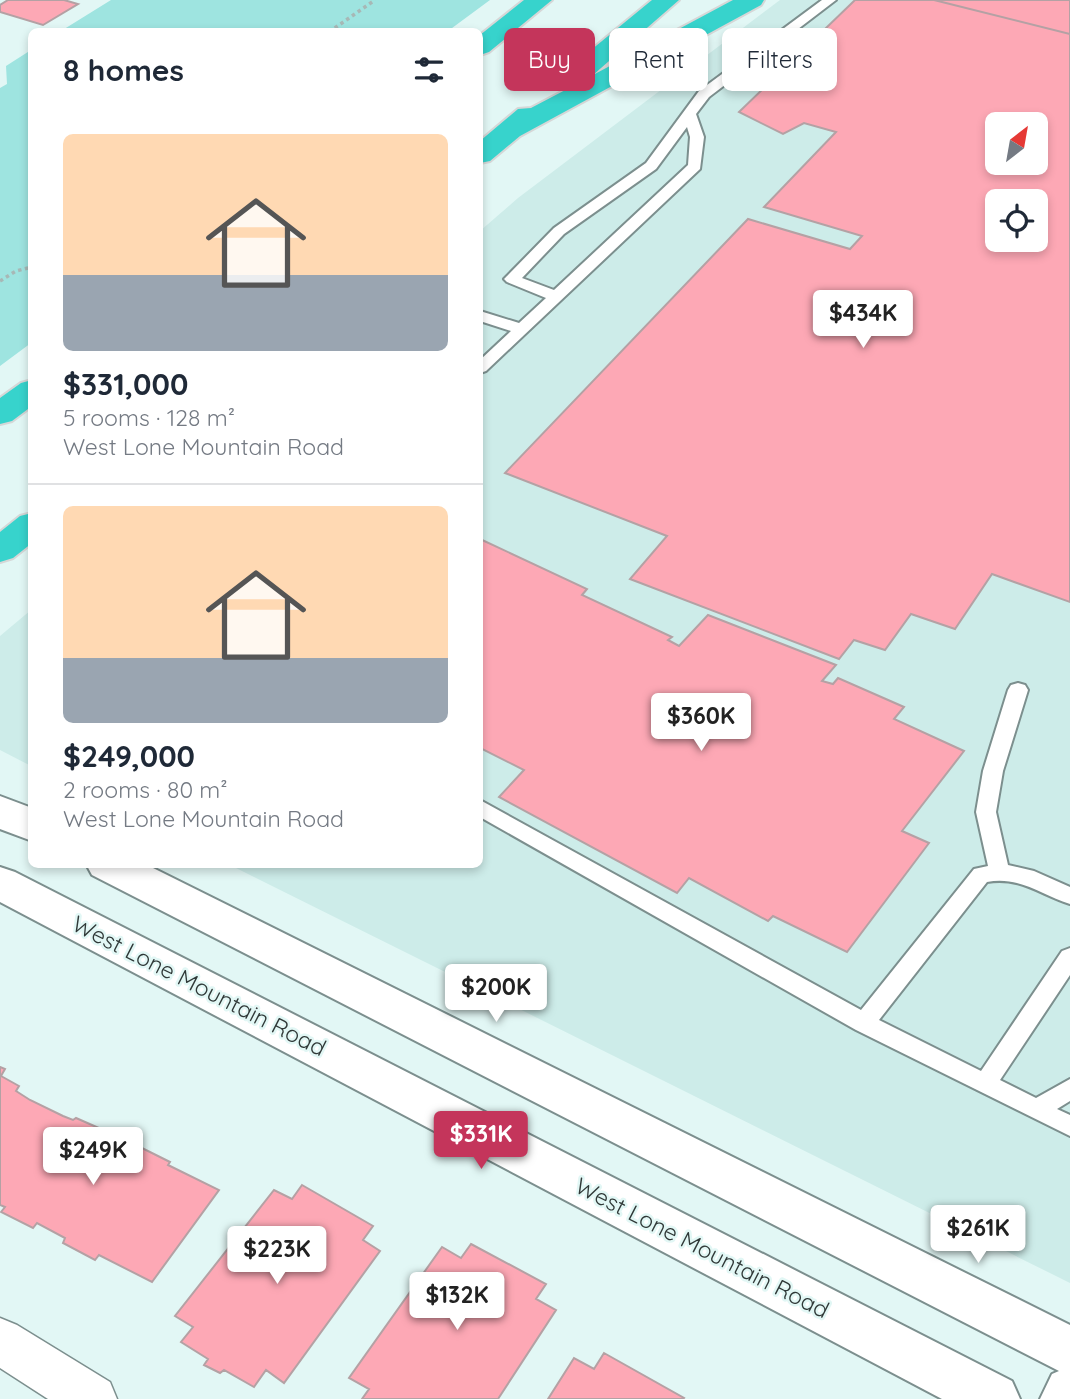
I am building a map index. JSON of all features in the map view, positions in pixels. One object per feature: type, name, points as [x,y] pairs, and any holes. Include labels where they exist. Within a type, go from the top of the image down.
[{"type":"highway","points":[[483,45],[540,0]]},
{"type":"highway","points":[[483,152],[667,0]]},
{"type":"highway","points":[[510,130],[752,0]]},
{"type":"highway","points":[[0,414],[28,393]]},
{"type":"highway","points":[[0,550],[28,527]]},
{"type":"main road","points":[[0,811],[28,824]]},
{"type":"main road","points":[[115,868],[1070,1351]]},
{"type":"main road","name":"West Lone Mountain Road","points":[[0,883],[994,1399]]},
{"type":"main road","points":[[1066,1399],[1070,1391]]},
{"type":"street","points":[[0,1341],[92,1399]]},
{"type":"lane","points":[[556,296],[512,279],[559,231],[651,166],[704,94],[830,0]]},
{"type":"lane","points":[[483,365],[695,166],[697,137],[689,113]]},
{"type":"lane","points":[[483,317],[521,329]]},
{"type":"lane","points":[[999,870],[986,812],[993,771],[1018,690]]},
{"type":"lane","points":[[483,810],[864,1023],[1070,1126]]},
{"type":"lane","points":[[864,1023],[981,875],[999,870],[1021,873],[1070,896]]},
{"type":"lane","points":[[985,1083],[1070,957]]},
{"type":"lane","points":[[1037,1110],[1070,1089]]},
{"type":"path","points":[[335,28],[375,0]]},
{"type":"path","points":[[0,281],[28,269]]},
{"type":"shaded area","points":[[111,0],[490,0],[452,28],[66,28]]},
{"type":"shaded area","points":[[780,0],[1070,0],[1070,1283],[236,868],[483,868],[483,228],[518,198],[660,91],[708,91],[708,54],[722,44],[722,91],[837,91],[837,28],[743,28]]},
{"type":"shaded area","points":[[28,52],[28,345],[0,366],[0,88],[7,84],[6,66]]},
{"type":"shaded area","points":[[28,613],[28,764],[0,750],[0,636]]},
{"type":"building","points":[[8,0],[64,0],[78,4],[43,25],[0,12],[0,5]]},
{"type":"building","points":[[855,0],[934,0],[1070,34],[1070,602],[992,574],[955,629],[911,614],[885,650],[854,640],[839,659],[630,579],[667,536],[505,473],[748,219],[850,249],[862,236],[764,207],[836,132],[804,123],[783,134],[739,112],[761,91],[837,91],[837,28],[826,28]]},
{"type":"building","points":[[934,0],[1070,0],[1070,34]]},
{"type":"building","points":[[483,540],[587,589],[582,595],[672,637],[668,640],[679,646],[708,615],[836,665],[822,681],[833,684],[838,678],[904,707],[894,719],[964,751],[902,831],[929,843],[847,952],[773,916],[768,921],[689,878],[677,893],[499,797],[524,770],[483,750]]},
{"type":"building","points":[[0,1067],[5,1069],[1,1076],[19,1086],[16,1091],[30,1100],[63,1116],[73,1120],[76,1118],[108,1132],[106,1136],[134,1150],[138,1146],[170,1162],[168,1165],[219,1190],[152,1282],[99,1255],[95,1260],[63,1243],[65,1238],[37,1223],[33,1228],[1,1212],[5,1207],[0,1205]]},
{"type":"building","points":[[302,1185],[373,1226],[363,1240],[380,1251],[284,1383],[266,1370],[254,1387],[224,1370],[220,1373],[204,1365],[208,1359],[181,1342],[193,1327],[175,1316],[274,1190],[292,1199]]},
{"type":"building","points":[[471,1244],[546,1284],[536,1299],[556,1310],[498,1399],[362,1399],[369,1389],[349,1378],[442,1247],[461,1258]]},
{"type":"building","points":[[604,1353],[684,1398],[548,1399],[574,1358],[594,1369]]}]
